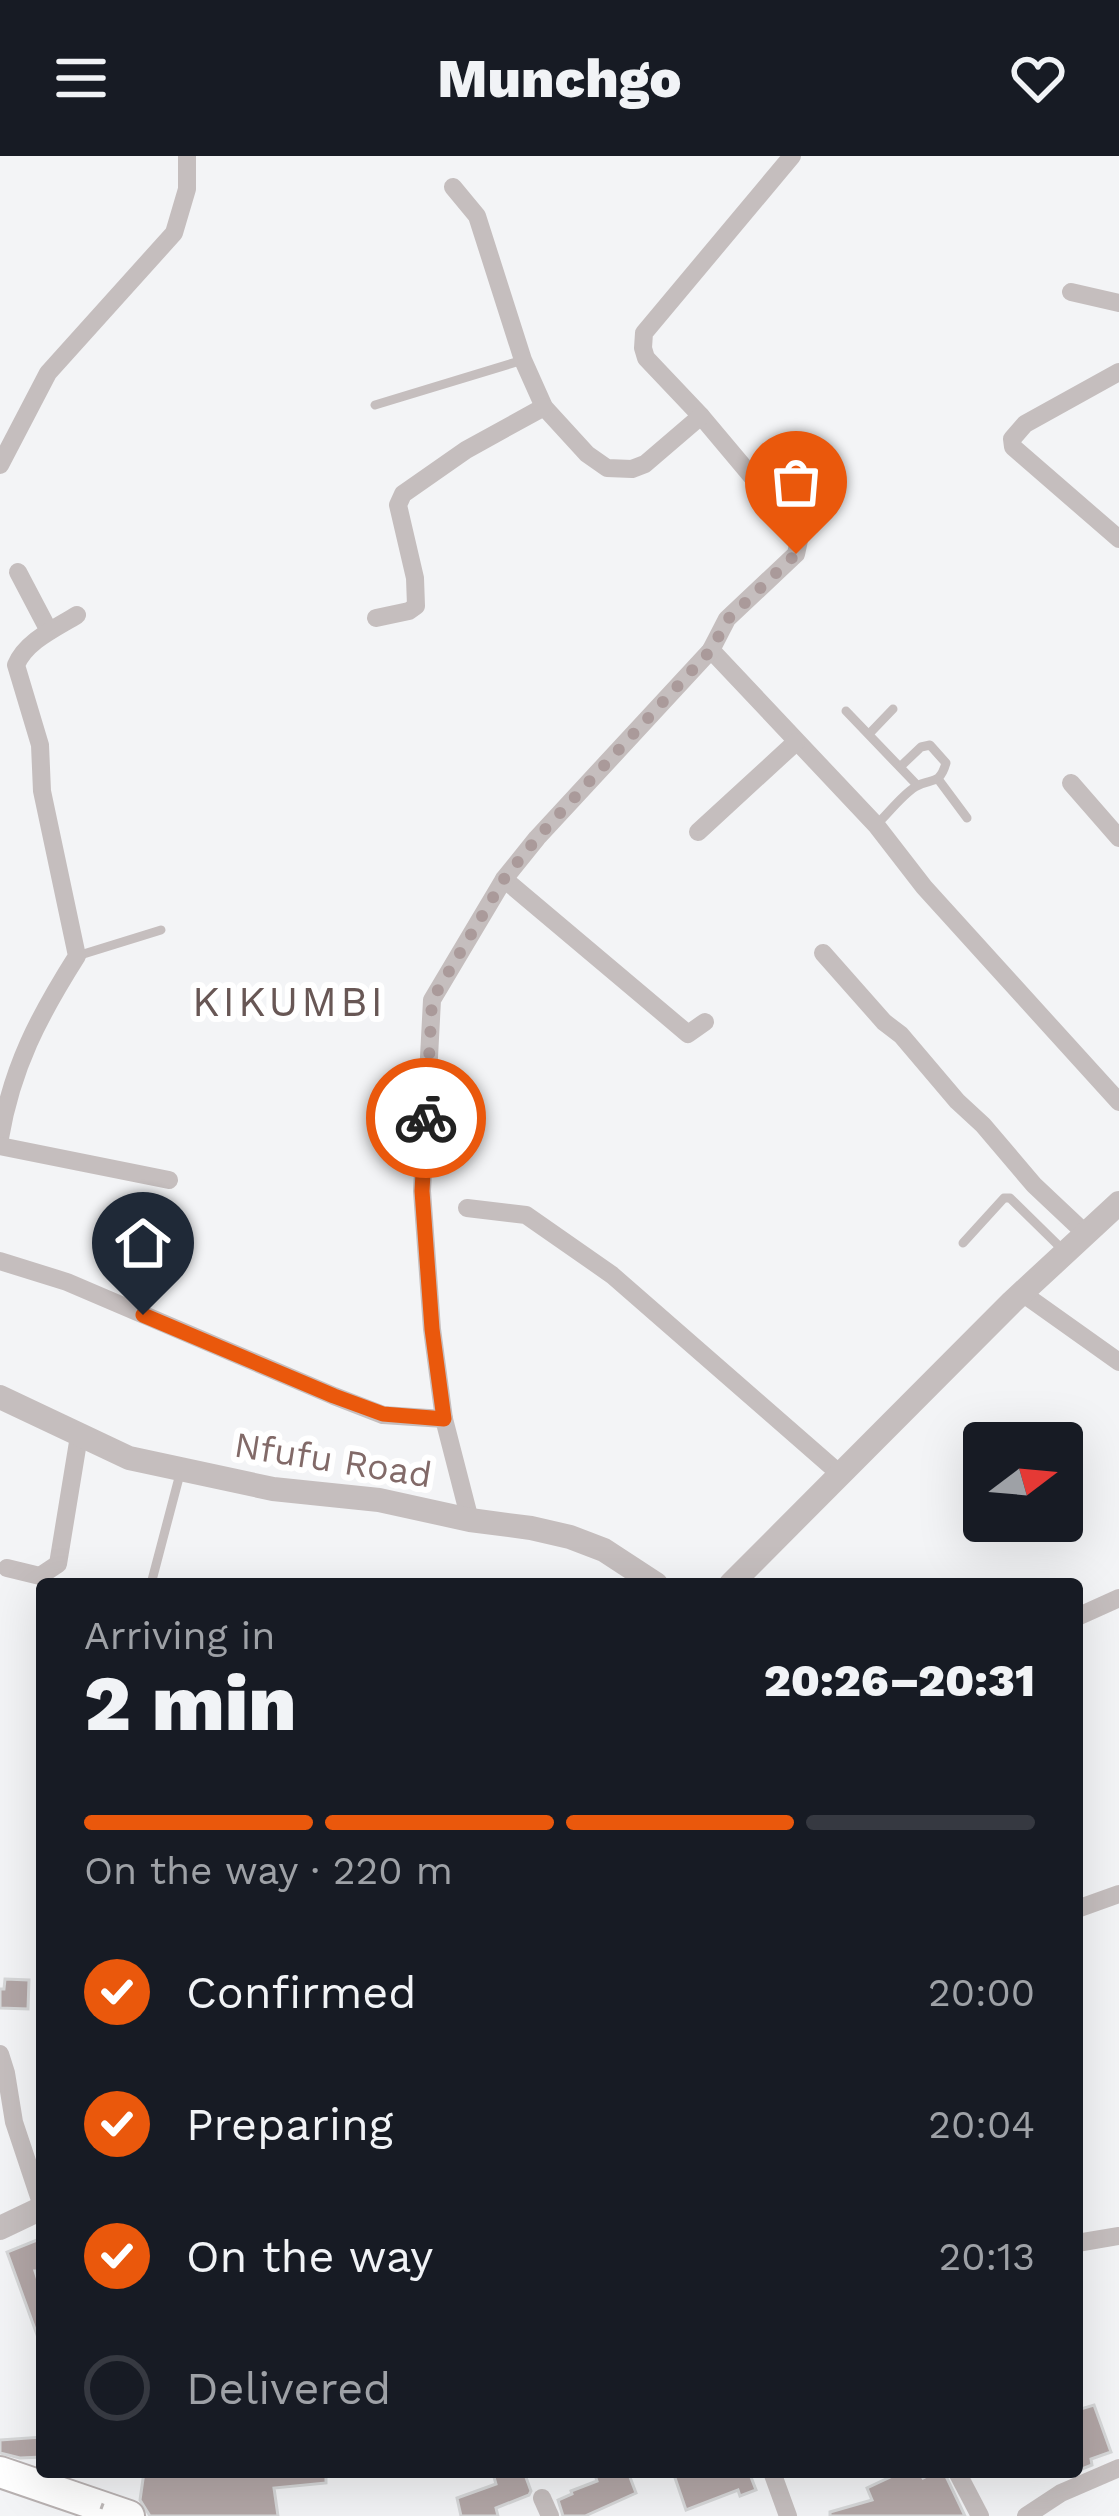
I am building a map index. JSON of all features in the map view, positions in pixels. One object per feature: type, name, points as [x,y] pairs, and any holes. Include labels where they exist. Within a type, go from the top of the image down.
[{"type":"main road","points":[[0,2471],[36,2478]]},
{"type":"main road","points":[[49,2480],[112,2509]]},
{"type":"street","points":[[0,465],[48,373],[173,233],[187,189],[187,156]]},
{"type":"street","points":[[470,1520],[444,1419],[432,1329],[422,1191],[432,1000],[504,879],[537,838],[711,650],[728,619],[796,554],[795,528],[646,358],[643,348],[644,333],[791,156]]},
{"type":"street","points":[[453,187],[477,216],[523,360],[544,407],[587,454],[607,468],[632,469],[645,464],[701,416]]},
{"type":"street","points":[[1071,292],[1119,302]]},
{"type":"street","points":[[1119,371],[1025,424],[1012,439],[1013,448],[1119,539]]},
{"type":"street","points":[[376,618],[416,606],[416,578],[398,505],[404,494],[466,451],[544,407]]},
{"type":"street","points":[[19,572],[49,632]]},
{"type":"street","points":[[77,615],[20,654],[16,665],[40,745],[41,790],[77,956],[37,1022],[7,1099],[0,1142],[169,1180]]},
{"type":"street","points":[[711,650],[877,825],[924,887],[1119,1102]]},
{"type":"street","points":[[698,832],[796,742]]},
{"type":"street","points":[[1071,783],[1119,838]]},
{"type":"street","points":[[504,879],[630,978],[688,1034],[705,1022]]},
{"type":"street","points":[[824,953],[1047,1198],[1086,1234]]},
{"type":"street","points":[[740,1578],[1022,1293],[1119,1203]]},
{"type":"street","points":[[467,1208],[526,1215],[612,1275],[840,1474]]},
{"type":"street","points":[[0,1261],[67,1282],[383,1414],[444,1419]]},
{"type":"street","points":[[1022,1293],[1119,1362]]},
{"type":"street","name":"Nfufu Road","points":[[0,1397],[129,1458],[273,1489],[379,1500],[570,1537],[604,1550],[647,1578]]},
{"type":"street","points":[[7,1568],[40,1576],[58,1564],[79,1436]]},
{"type":"street","points":[[1083,1614],[1119,1598]]},
{"type":"street","points":[[1083,1907],[1119,1894]]},
{"type":"street","points":[[0,2054],[14,2122],[36,2189]]},
{"type":"street","points":[[0,2228],[36,2210]]},
{"type":"street","points":[[1083,2242],[1119,2236]]},
{"type":"street","points":[[1026,2516],[1061,2493],[1119,2468]]},
{"type":"street","points":[[774,2478],[788,2516]]},
{"type":"street","points":[[960,2478],[980,2516]]},
{"type":"street","points":[[1056,2478],[1061,2493]]},
{"type":"lane","points":[[375,405],[523,360]]},
{"type":"lane","points":[[869,734],[893,710]]},
{"type":"lane","points":[[846,711],[917,785]]},
{"type":"lane","points":[[877,825],[917,785],[938,779],[946,763],[930,745],[921,747],[902,766]]},
{"type":"lane","points":[[938,779],[967,818]]},
{"type":"lane","points":[[77,956],[161,930]]},
{"type":"lane","points":[[963,1244],[1004,1198],[1010,1198],[1066,1252]]},
{"type":"lane","points":[[154,1578],[182,1470]]},
{"type":"building","points":[[5,1979],[29,1980],[28,2009],[0,2008]]},
{"type":"building","points":[[36,2240],[36,2332],[7,2252]]},
{"type":"building","points":[[1094,2405],[1111,2452],[1091,2459],[1092,2465],[1083,2469],[1083,2408]]},
{"type":"building","points":[[36,2437],[36,2457],[0,2453],[0,2440]]},
{"type":"building","points":[[143,2478],[326,2478],[326,2483],[274,2488],[278,2516],[150,2516],[140,2500]]},
{"type":"building","points":[[494,2478],[526,2478],[531,2491],[496,2508],[498,2516],[461,2516],[457,2498],[496,2484]]},
{"type":"building","points":[[630,2478],[636,2493],[585,2516],[563,2516],[558,2500],[597,2481]]},
{"type":"building","points":[[675,2478],[751,2478],[756,2490],[740,2496],[738,2490],[686,2510]]},
{"type":"building","points":[[888,2478],[947,2478],[965,2516],[830,2516],[830,2512],[872,2500],[867,2488]]},
{"type":"way so far","points":[[426,1118],[432,1000],[504,879],[711,650],[728,619],[796,554]]},
{"type":"district","name":"KIKUMBI","points":[[289,1001]]},
{"type":"route","points":[[143,1315],[383,1414],[444,1419],[422,1191],[426,1118]]}]
